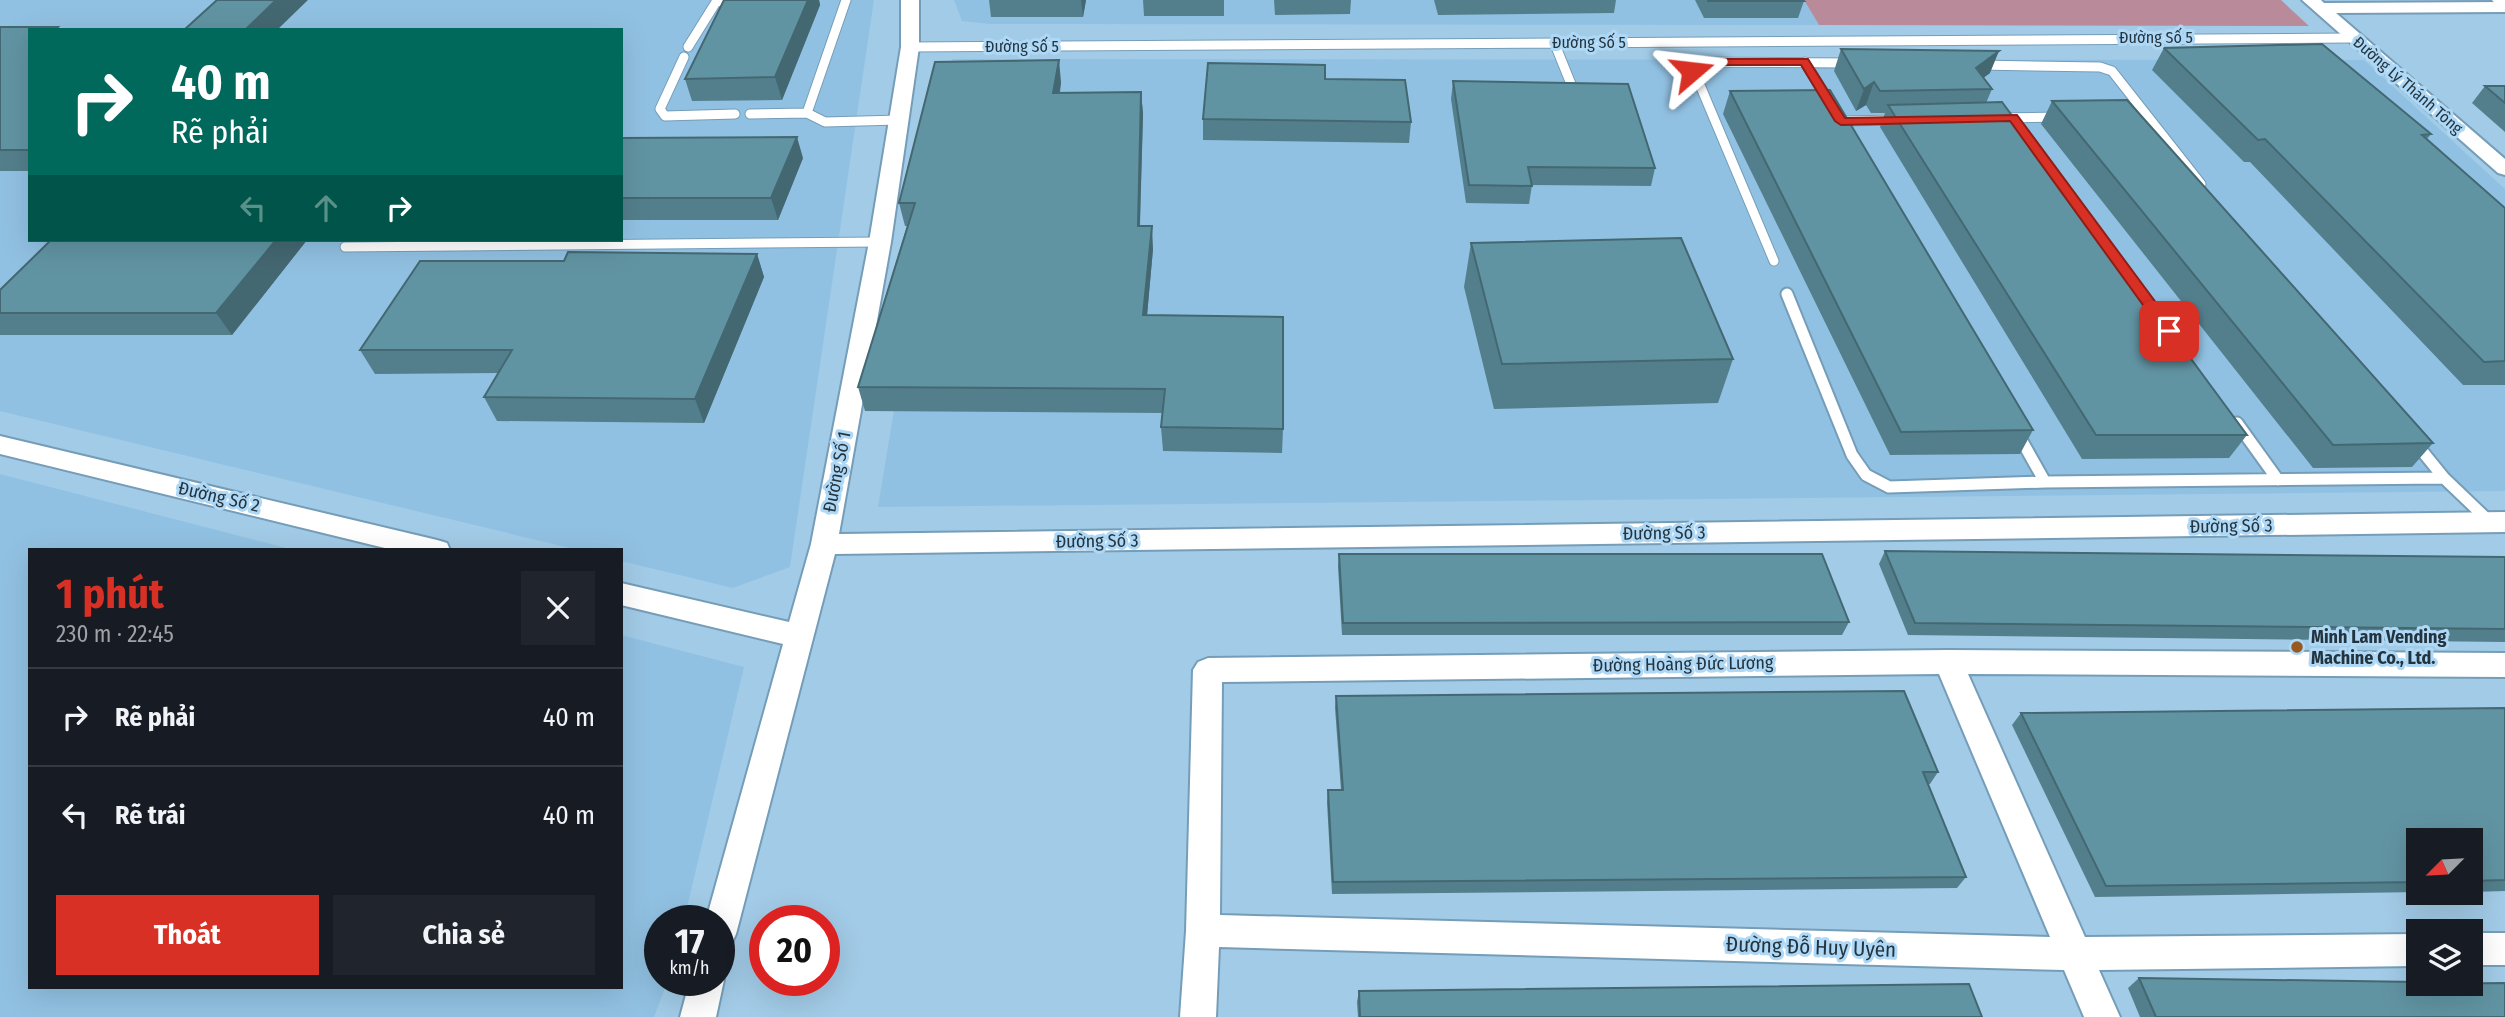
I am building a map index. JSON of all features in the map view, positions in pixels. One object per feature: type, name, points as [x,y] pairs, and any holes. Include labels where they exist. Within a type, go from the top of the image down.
[{"type":"street","name":"Đường Số 1","points":[[727,905],[824,544],[880,242],[910,47],[910,0]]},
{"type":"street","points":[[2315,4],[2505,7]]},
{"type":"street","name":"Đường Lý Thánh Tông","points":[[2315,4],[2505,169]]},
{"type":"street","name":"Đường Số 2","points":[[0,445],[429,548]]},
{"type":"street","name":"Đường Số 3","points":[[824,544],[2498,522]]},
{"type":"street","points":[[623,594],[798,636]]},
{"type":"street","points":[[1948,662],[2102,1017]]},
{"type":"street","name":"Đường Hoàng Đức Lương","points":[[1198,1017],[1203,931],[1208,670],[1948,662],[2505,665]]},
{"type":"street","name":"Đường Đỗ Huy Uyên","points":[[1203,931],[2074,954],[2406,950]]},
{"type":"street","points":[[2483,949],[2505,949]]},
{"type":"street","points":[[698,1017],[703,996]]},
{"type":"lane","points":[[688,47],[716,2],[730,0]]},
{"type":"lane","points":[[807,113],[846,0]]},
{"type":"lane","name":"Đường Số 5","points":[[910,47],[2353,38]]},
{"type":"lane","points":[[1555,42],[1571,84]]},
{"type":"lane","points":[[684,57],[660,109],[661,113],[665,117],[735,114]]},
{"type":"lane","points":[[1774,262],[1692,66],[1696,62],[1858,63]]},
{"type":"lane","points":[[1805,62],[1848,133]]},
{"type":"lane","points":[[1965,64],[2100,67],[2112,71],[2144,115],[2206,189]]},
{"type":"lane","points":[[750,114],[807,113],[825,122],[899,120]]},
{"type":"lane","points":[[2131,115],[2144,115]]},
{"type":"lane","points":[[1987,118],[2065,117]]},
{"type":"lane","points":[[2013,118],[2021,129]]},
{"type":"lane","points":[[1841,121],[1907,120]]},
{"type":"lane","points":[[345,247],[880,242]]},
{"type":"lane","points":[[1787,294],[1852,455],[1866,475],[1889,487],[2045,482],[2444,478]]},
{"type":"lane","points":[[2230,414],[2278,480]]},
{"type":"lane","points":[[2011,422],[2045,482]]},
{"type":"lane","points":[[2408,435],[2444,478],[2498,522]]},
{"type":"shaded area","points":[[0,0],[874,0],[790,567],[733,588],[623,561],[623,548],[570,548],[0,411]]},
{"type":"shaded area","points":[[954,0],[1804,0],[1819,25],[990,24],[962,21]]},
{"type":"shaded area","points":[[1804,0],[2281,0],[2309,26],[1819,25]]},
{"type":"shaded area","points":[[952,59],[2364,60],[2505,189],[2505,491],[878,507]]},
{"type":"shaded area","points":[[0,474],[286,548],[28,548],[28,989],[623,989],[623,636],[744,667],[688,905],[644,905],[644,996],[662,996],[654,1017],[0,1017]]},
{"type":"building","points":[[217,0],[276,0],[247,28],[186,28]]},
{"type":"building","points":[[724,0],[808,0],[775,77],[685,79]]},
{"type":"building","points":[[1803,0],[1804,1],[1708,1]]},
{"type":"building","points":[[0,27],[58,27],[28,28],[28,150],[0,150]]},
{"type":"building","points":[[2322,44],[2431,134],[2422,135],[2505,208],[2505,361],[2484,362],[2265,139],[2258,140],[2164,48]]},
{"type":"building","points":[[1841,49],[1999,51],[1976,68],[1992,89],[1880,91],[1874,82],[1864,89]]},
{"type":"building","points":[[1059,60],[1053,93],[1141,92],[1138,226],[1152,226],[1143,315],[1283,317],[1283,429],[1161,427],[1165,389],[858,387],[915,203],[899,203],[935,62]]},
{"type":"building","points":[[1208,63],[1325,65],[1325,79],[1405,80],[1411,122],[1203,119]]},
{"type":"building","points":[[1453,81],[1628,84],[1655,168],[1528,167],[1532,186],[1469,185]]},
{"type":"building","points":[[2485,86],[2505,86],[2505,103]]},
{"type":"building","points":[[1830,90],[2033,430],[1901,432],[1730,91]]},
{"type":"building","points":[[2127,100],[2433,443],[2333,445],[2052,101]]},
{"type":"building","points":[[2002,102],[2247,435],[2096,435],[1888,105]]},
{"type":"building","points":[[797,137],[771,198],[623,198],[623,138]]},
{"type":"building","points":[[1681,238],[1733,359],[1502,364],[1471,243]]},
{"type":"building","points":[[49,242],[274,242],[216,313],[0,313],[0,290]]},
{"type":"building","points":[[568,252],[757,254],[695,399],[484,397],[512,350],[360,350],[420,261],[564,261]]},
{"type":"building","points":[[1885,551],[2505,557],[2505,629],[1915,623]]},
{"type":"building","points":[[1339,554],[1822,554],[1849,622],[1343,623]]},
{"type":"building","points":[[1904,691],[1938,772],[1923,772],[1966,877],[1333,882],[1328,790],[1343,790],[1336,696]]},
{"type":"building","points":[[2505,708],[2505,880],[2483,881],[2483,828],[2406,828],[2406,882],[2106,886],[2021,713]]},
{"type":"building","points":[[2139,978],[2406,982],[2406,996],[2483,996],[2483,983],[2505,983],[2505,1017],[2156,1017]]},
{"type":"building","points":[[1969,984],[1982,1017],[1360,1017],[1359,991]]},
{"type":"place","name":"Minh Lam Vending Machine Co., Ltd.","points":[[2297,647]]},
{"type":"route","points":[[1692,71],[1696,62],[1805,62],[1841,121],[2013,118],[2169,331]]}]
